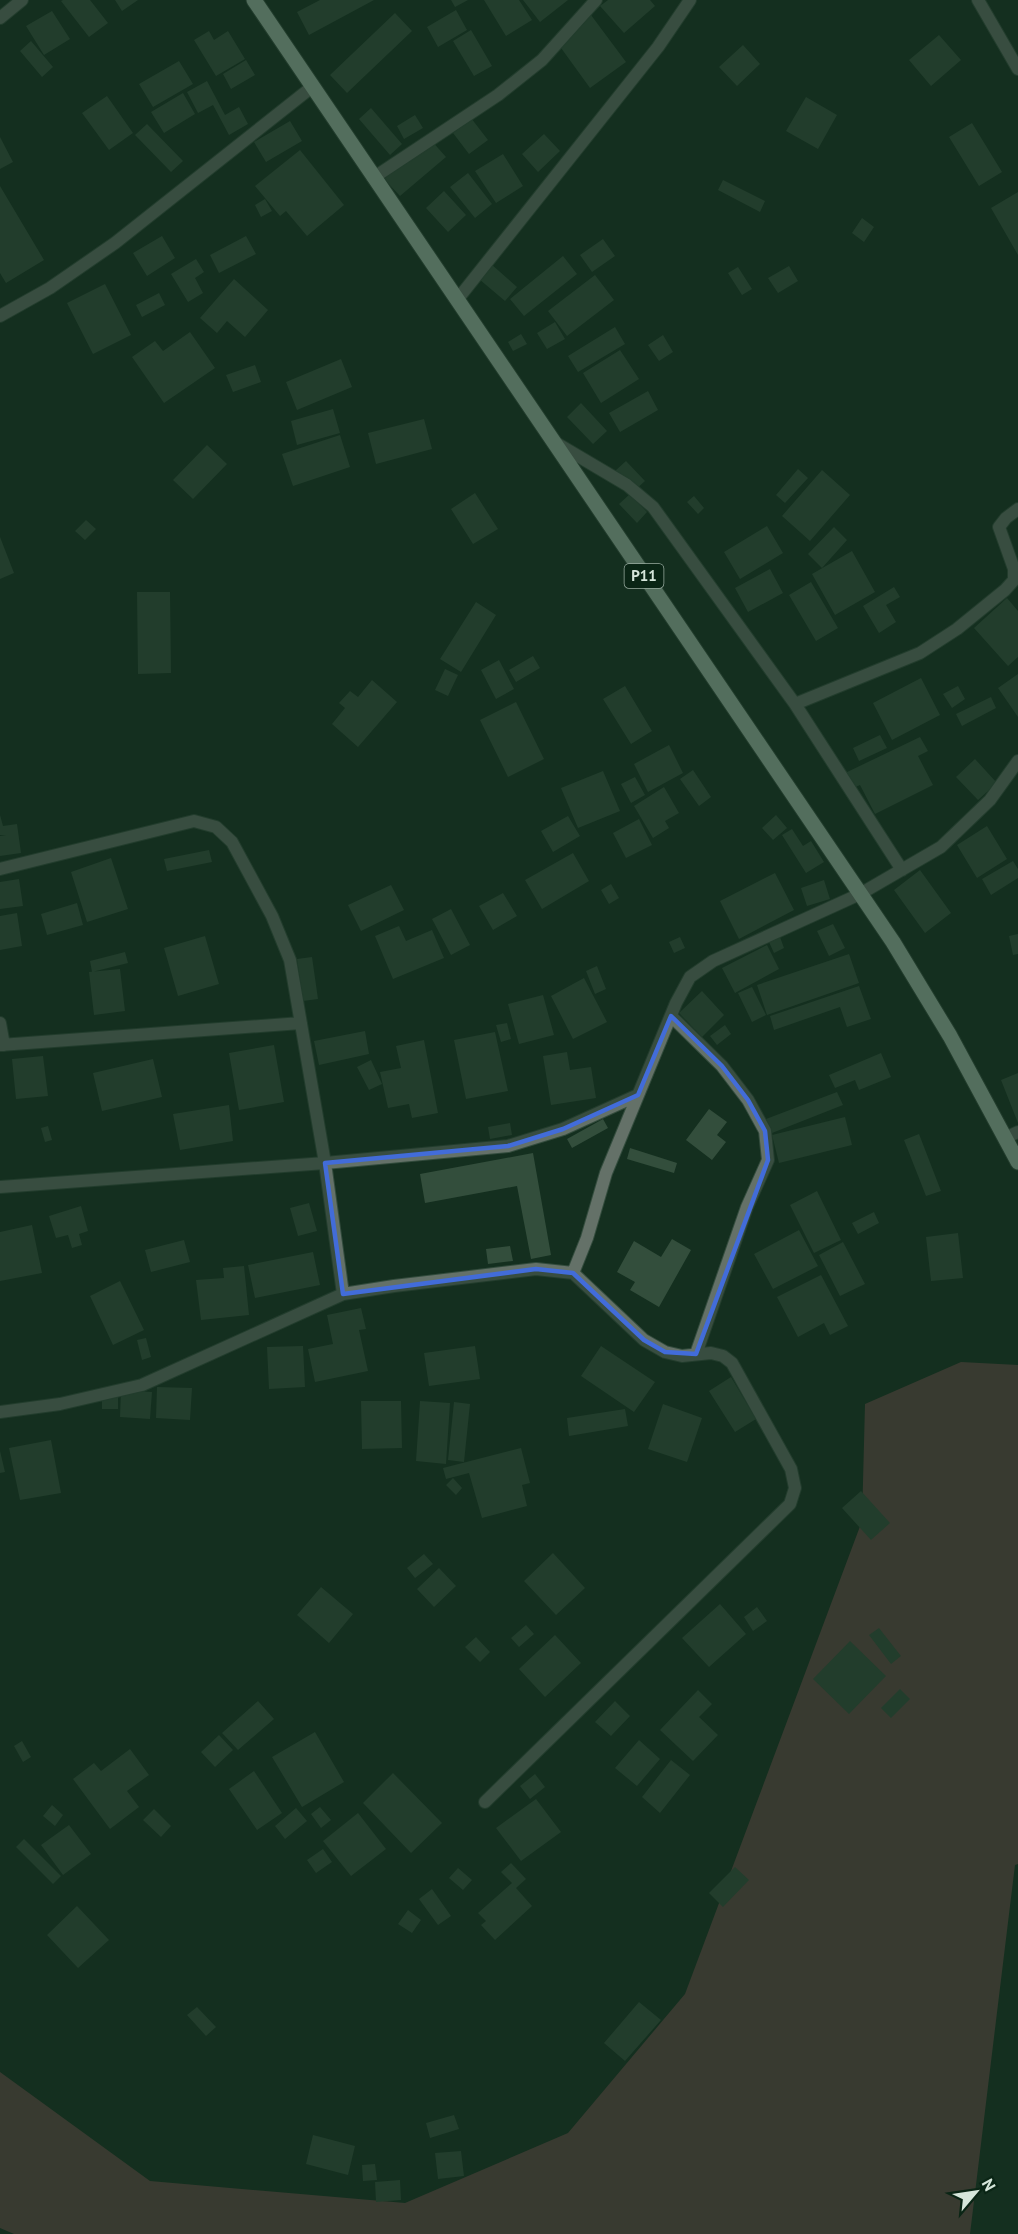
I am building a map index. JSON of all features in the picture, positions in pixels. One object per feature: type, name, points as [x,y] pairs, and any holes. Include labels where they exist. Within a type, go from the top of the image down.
[{"type":"main road","name":"P11","points":[[254,0],[893,942],[1012,1135],[1018,1162]]},
{"type":"street","points":[[0,18],[22,0]]},
{"type":"street","points":[[373,178],[507,88],[542,60],[596,0]]},
{"type":"street","points":[[457,300],[650,56],[690,0]]},
{"type":"street","points":[[978,0],[1018,69]]},
{"type":"street","points":[[0,316],[50,288],[115,243],[312,87]]},
{"type":"street","points":[[552,441],[627,485],[653,507],[795,704],[902,870]]},
{"type":"street","points":[[795,704],[920,653],[957,629],[1005,590],[1014,580],[1014,569],[999,527],[1018,509]]},
{"type":"street","points":[[573,1273],[587,1238],[606,1173],[671,1016],[690,977],[712,962],[860,894],[941,847],[990,800],[1018,761]]},
{"type":"street","points":[[0,869],[194,821],[216,827],[232,842],[272,916],[290,960],[326,1163],[343,1294]]},
{"type":"street","points":[[671,1016],[722,1066],[748,1100],[765,1131],[768,1160],[747,1207],[696,1354]]},
{"type":"street","points":[[0,1023],[2,1045],[301,1023]]},
{"type":"street","points":[[0,1187],[326,1163],[508,1146],[563,1128],[638,1095]]},
{"type":"street","points":[[0,1412],[60,1404],[142,1385],[343,1294],[536,1269],[573,1273],[644,1340],[665,1352],[682,1356],[711,1353],[723,1356],[732,1364],[791,1469],[795,1488],[790,1504],[485,1802]]},
{"type":"highlighted area","points":[[671,1016],[722,1066],[748,1100],[765,1131],[768,1160],[696,1354],[665,1352],[644,1340],[573,1273],[536,1269],[343,1294],[325,1163],[508,1146],[563,1129],[638,1095]]},
{"type":"shaded area","points":[[961,1362],[1018,1365],[1018,1864],[1015,1865],[970,2234],[14,2234],[0,2228],[0,2072],[150,2181],[405,2203],[568,2133],[685,1994],[862,1521],[865,1404]]},
{"type":"building","points":[[90,0],[108,23],[89,37],[61,1]]},
{"type":"building","points":[[115,0],[138,0],[122,11]]},
{"type":"building","points":[[320,0],[374,0],[309,35],[297,12]]},
{"type":"building","points":[[451,0],[468,0],[455,7]]},
{"type":"building","points":[[484,0],[519,0],[532,20],[506,36]]},
{"type":"building","points":[[523,0],[568,0],[540,22]]},
{"type":"building","points":[[608,0],[650,0],[655,6],[624,33],[600,6]]},
{"type":"building","points":[[456,10],[467,30],[438,47],[427,27]]},
{"type":"building","points":[[52,11],[70,39],[44,55],[26,26]]},
{"type":"building","points":[[395,13],[412,31],[347,93],[330,75]]},
{"type":"building","points":[[591,15],[626,62],[590,88],[556,41]]},
{"type":"building","points":[[471,30],[492,66],[474,76],[453,41]]},
{"type":"building","points":[[209,31],[214,40],[228,31],[245,59],[216,76],[194,40]]},
{"type":"building","points":[[939,35],[961,60],[931,86],[909,60]]},
{"type":"building","points":[[31,41],[53,67],[42,77],[20,51]]},
{"type":"building","points":[[743,45],[760,64],[737,86],[719,67]]},
{"type":"building","points":[[246,60],[255,75],[231,89],[223,74]]},
{"type":"building","points":[[179,61],[193,84],[153,107],[139,84]]},
{"type":"building","points":[[207,81],[225,115],[239,107],[248,124],[229,135],[213,105],[198,113],[187,92]]},
{"type":"building","points":[[183,93],[195,114],[164,133],[151,112]]},
{"type":"building","points":[[107,96],[133,133],[109,150],[82,113]]},
{"type":"building","points":[[806,97],[837,115],[818,149],[786,131]]},
{"type":"building","points":[[371,108],[402,144],[390,155],[359,119]]},
{"type":"building","points":[[415,115],[423,128],[404,139],[397,126]]},
{"type":"building","points":[[471,118],[488,140],[469,154],[453,133]]},
{"type":"building","points":[[290,121],[302,141],[266,162],[254,142]]},
{"type":"building","points":[[972,123],[1002,172],[979,186],[949,137]]},
{"type":"building","points":[[147,124],[183,161],[171,172],[135,135]]},
{"type":"building","points":[[544,134],[560,151],[538,172],[522,154]]},
{"type":"building","points":[[0,137],[13,162],[0,169]]},
{"type":"building","points":[[430,139],[446,157],[400,196],[384,179]]},
{"type":"building","points":[[300,150],[344,205],[307,236],[286,211],[280,216],[255,186]]},
{"type":"building","points":[[503,154],[523,186],[496,203],[475,171]]},
{"type":"building","points":[[468,173],[492,204],[475,218],[450,187]]},
{"type":"building","points":[[723,180],[765,201],[760,212],[718,190]]},
{"type":"building","points":[[0,186],[44,260],[6,283],[0,273]]},
{"type":"building","points":[[444,191],[466,215],[448,232],[426,208]]},
{"type":"building","points":[[1018,192],[1018,255],[991,208]]},
{"type":"building","points":[[265,199],[272,211],[261,217],[255,205]]},
{"type":"building","points":[[862,218],[874,227],[864,242],[852,233]]},
{"type":"building","points":[[162,236],[175,258],[147,276],[133,253]]},
{"type":"building","points":[[246,236],[256,254],[219,273],[210,255]]},
{"type":"building","points":[[603,239],[615,256],[592,272],[580,255]]},
{"type":"building","points":[[563,256],[577,274],[524,316],[510,299]]},
{"type":"building","points":[[196,259],[204,272],[195,278],[203,293],[188,302],[171,274]]},
{"type":"building","points":[[491,264],[517,287],[505,301],[479,279]]},
{"type":"building","points":[[789,266],[798,281],[778,293],[768,278]]},
{"type":"building","points":[[738,267],[752,289],[742,295],[728,273]]},
{"type":"building","points":[[595,275],[614,300],[567,336],[548,311]]},
{"type":"building","points":[[234,279],[268,310],[245,337],[227,321],[217,333],[200,318]]},
{"type":"building","points":[[105,284],[131,335],[93,354],[67,303]]},
{"type":"building","points":[[159,293],[165,305],[142,317],[136,305]]},
{"type":"building","points":[[555,322],[565,339],[547,349],[537,333]]},
{"type":"building","points":[[615,327],[625,344],[578,372],[568,356]]},
{"type":"building","points":[[190,332],[215,368],[164,403],[132,357],[155,341],[163,351]]},
{"type":"building","points":[[521,334],[527,344],[513,351],[508,342]]},
{"type":"building","points":[[663,335],[673,352],[659,361],[648,345]]},
{"type":"building","points":[[620,350],[639,379],[601,403],[583,373]]},
{"type":"building","points":[[341,359],[352,387],[297,410],[286,382]]},
{"type":"building","points":[[255,365],[261,382],[233,392],[226,375]]},
{"type":"building","points":[[648,391],[658,410],[620,432],[609,413]]},
{"type":"building","points":[[581,403],[607,431],[593,444],[567,417]]},
{"type":"building","points":[[333,409],[340,433],[297,445],[291,421]]},
{"type":"building","points":[[424,419],[432,449],[376,464],[368,433]]},
{"type":"building","points":[[340,435],[350,467],[293,486],[282,454]]},
{"type":"building","points":[[207,445],[227,464],[193,499],[173,480]]},
{"type":"building","points":[[626,461],[645,481],[634,491],[615,471]]},
{"type":"building","points":[[798,469],[808,478],[785,503],[776,495]]},
{"type":"building","points":[[822,470],[850,495],[810,541],[782,516]]},
{"type":"building","points":[[475,493],[498,529],[473,544],[451,509]]},
{"type":"building","points":[[630,494],[647,512],[637,523],[619,504]]},
{"type":"building","points":[[694,496],[704,508],[698,514],[687,502]]},
{"type":"building","points":[[86,520],[96,529],[85,540],[75,531]]},
{"type":"building","points":[[767,526],[783,553],[740,579],[724,552]]},
{"type":"building","points":[[834,527],[847,540],[822,568],[808,554]]},
{"type":"building","points":[[0,537],[14,573],[0,579]]},
{"type":"building","points":[[852,551],[875,592],[835,615],[812,574]]},
{"type":"building","points":[[770,569],[783,593],[748,612],[735,588]]},
{"type":"building","points":[[811,582],[838,628],[816,641],[789,595]]},
{"type":"building","points":[[894,587],[900,597],[886,605],[896,622],[879,633],[863,606]]},
{"type":"building","points":[[137,592],[170,592],[171,673],[138,674]]},
{"type":"building","points":[[1007,598],[1018,611],[1018,657],[1008,666],[974,628]]},
{"type":"building","points":[[476,602],[496,615],[461,672],[440,659]]},
{"type":"building","points":[[533,656],[540,668],[516,682],[509,670]]},
{"type":"building","points":[[499,660],[514,689],[496,699],[481,670]]},
{"type":"building","points":[[445,669],[458,675],[448,696],[435,690]]},
{"type":"building","points":[[1018,674],[1018,717],[998,688]]},
{"type":"building","points":[[921,678],[940,715],[892,740],[873,703]]},
{"type":"building","points":[[372,680],[397,702],[358,747],[332,724],[345,708],[339,703],[350,691],[358,697]]},
{"type":"building","points":[[625,686],[652,731],[631,744],[603,699]]},
{"type":"building","points":[[958,686],[965,699],[952,708],[943,694]]},
{"type":"building","points":[[991,697],[996,708],[962,726],[956,714]]},
{"type":"building","points":[[516,702],[544,759],[508,777],[480,720]]},
{"type":"building","points":[[880,735],[887,748],[859,761],[853,748]]},
{"type":"building","points":[[920,737],[928,751],[918,756],[933,785],[875,814],[860,785],[851,789],[843,774]]},
{"type":"building","points":[[669,745],[683,773],[648,792],[634,764]]},
{"type":"building","points":[[975,759],[997,783],[978,800],[956,777]]},
{"type":"building","points":[[693,770],[711,797],[699,806],[680,779]]},
{"type":"building","points":[[603,771],[620,811],[578,828],[561,788]]},
{"type":"building","points":[[635,777],[645,795],[631,803],[621,784]]},
{"type":"building","points":[[664,787],[679,813],[665,821],[669,828],[653,838],[634,806]]},
{"type":"building","points":[[0,815],[3,826],[17,824],[21,853],[0,856],[0,836],[6,835],[0,835]]},
{"type":"building","points":[[776,815],[787,828],[773,840],[762,828]]},
{"type":"building","points":[[568,816],[580,836],[553,852],[541,831]]},
{"type":"building","points":[[639,819],[652,845],[626,858],[613,833]]},
{"type":"building","points":[[987,826],[1007,859],[977,878],[957,845]]},
{"type":"building","points":[[792,829],[803,846],[811,841],[824,862],[806,873],[782,835]]},
{"type":"building","points":[[209,850],[212,862],[167,871],[164,859]]},
{"type":"building","points":[[573,853],[589,881],[542,909],[525,880]]},
{"type":"building","points":[[111,858],[128,909],[87,922],[71,872]]},
{"type":"building","points":[[1013,861],[1018,869],[1018,878],[991,895],[982,879]]},
{"type":"building","points":[[920,870],[951,913],[925,933],[894,890]]},
{"type":"building","points":[[775,873],[794,910],[739,939],[720,901]]},
{"type":"building","points":[[19,879],[23,906],[0,909],[0,882]]},
{"type":"building","points":[[824,880],[830,899],[807,906],[801,888]]},
{"type":"building","points":[[611,884],[619,898],[609,904],[601,890]]},
{"type":"building","points":[[391,885],[404,910],[361,931],[348,905]]},
{"type":"building","points":[[503,893],[517,916],[493,930],[479,906]]},
{"type":"building","points":[[77,903],[83,925],[47,935],[41,914]]},
{"type":"building","points":[[451,909],[470,945],[451,955],[432,919]]},
{"type":"building","points":[[17,913],[22,946],[0,950],[0,916]]},
{"type":"building","points":[[833,924],[845,948],[829,956],[817,931]]},
{"type":"building","points":[[399,926],[406,941],[432,930],[444,958],[393,979],[375,936]]},
{"type":"building","points":[[1018,934],[1018,954],[1013,955],[1009,936]]},
{"type":"building","points":[[205,936],[219,984],[178,996],[164,948]]},
{"type":"building","points":[[680,937],[685,948],[674,953],[669,942]]},
{"type":"building","points":[[780,937],[784,948],[774,953],[769,942]]},
{"type":"building","points":[[767,945],[779,969],[735,993],[722,968]]},
{"type":"building","points":[[125,952],[128,963],[92,972],[90,961]]},
{"type":"building","points":[[849,954],[859,983],[767,1015],[757,985]]},
{"type":"building","points":[[312,957],[318,999],[303,1001],[297,959]]},
{"type":"building","points":[[597,966],[606,989],[595,994],[586,971]]},
{"type":"building","points":[[120,969],[125,1011],[94,1015],[89,972]]},
{"type":"building","points":[[584,978],[607,1022],[573,1039],[551,996]]},
{"type":"building","points":[[859,986],[871,1019],[847,1027],[840,1007],[774,1030],[770,1016]]},
{"type":"building","points":[[752,987],[766,1015],[752,1022],[738,993]]},
{"type":"building","points":[[702,991],[724,1015],[702,1037],[679,1013]]},
{"type":"building","points":[[543,995],[554,1035],[519,1044],[508,1004]]},
{"type":"building","points":[[507,1023],[511,1039],[501,1042],[496,1025]]},
{"type":"building","points":[[725,1025],[731,1034],[717,1045],[710,1036]]},
{"type":"building","points":[[365,1031],[369,1054],[319,1065],[314,1041]]},
{"type":"building","points":[[495,1032],[508,1091],[466,1099],[454,1040]]},
{"type":"building","points":[[424,1040],[438,1113],[412,1118],[409,1104],[388,1108],[380,1072],[401,1068],[396,1046]]},
{"type":"building","points":[[274,1045],[284,1102],[239,1110],[229,1053]]},
{"type":"building","points":[[567,1052],[570,1070],[591,1067],[596,1098],[551,1105],[543,1056]]},
{"type":"building","points":[[881,1053],[891,1077],[859,1090],[855,1080],[835,1088],[829,1075]]},
{"type":"building","points":[[43,1056],[48,1096],[16,1099],[12,1059]]},
{"type":"building","points":[[153,1059],[162,1097],[102,1111],[93,1073]]},
{"type":"building","points":[[371,1060],[382,1084],[369,1090],[357,1067]]},
{"type":"building","points":[[1018,1073],[1018,1123],[1001,1080]]},
{"type":"building","points":[[837,1092],[843,1105],[772,1133],[766,1119]]},
{"type":"building","points":[[229,1105],[233,1141],[180,1150],[173,1114]]},
{"type":"building","points":[[709,1109],[727,1122],[717,1135],[726,1142],[712,1160],[686,1140]]},
{"type":"building","points":[[845,1117],[852,1145],[779,1163],[772,1135]]},
{"type":"building","points":[[603,1119],[608,1128],[572,1148],[567,1139]]},
{"type":"building","points":[[510,1123],[512,1135],[490,1139],[488,1127]]},
{"type":"building","points":[[48,1126],[52,1140],[45,1142],[41,1128]]},
{"type":"building","points":[[919,1134],[941,1191],[926,1196],[904,1140]]},
{"type":"building","points":[[630,1148],[677,1163],[674,1173],[627,1159]]},
{"type":"building","points":[[533,1153],[551,1255],[531,1259],[517,1186],[425,1203],[420,1174]]},
{"type":"building","points":[[817,1191],[841,1240],[814,1253],[790,1205]]},
{"type":"building","points":[[309,1203],[317,1231],[298,1236],[290,1208]]},
{"type":"building","points":[[81,1206],[88,1231],[79,1234],[82,1245],[72,1248],[68,1235],[56,1238],[49,1216]]},
{"type":"building","points":[[874,1212],[879,1223],[858,1234],[852,1223]]},
{"type":"building","points":[[32,1225],[42,1273],[0,1281],[0,1232]]},
{"type":"building","points":[[799,1230],[818,1266],[773,1289],[754,1254]]},
{"type":"building","points":[[958,1233],[963,1278],[931,1281],[926,1237]]},
{"type":"building","points":[[672,1239],[691,1250],[659,1307],[630,1290],[635,1282],[617,1272],[634,1241],[661,1257]]},
{"type":"building","points":[[184,1240],[190,1262],[151,1272],[145,1250]]},
{"type":"building","points":[[843,1242],[865,1284],[840,1296],[819,1255]]},
{"type":"building","points":[[510,1246],[513,1261],[488,1264],[486,1249]]},
{"type":"building","points":[[313,1252],[320,1285],[255,1298],[248,1265]]},
{"type":"building","points":[[244,1266],[249,1315],[201,1320],[196,1280],[224,1278],[223,1268]]},
{"type":"building","points":[[821,1275],[848,1326],[830,1335],[824,1323],[798,1337],[777,1297]]},
{"type":"building","points":[[120,1281],[144,1330],[113,1345],[90,1296]]},
{"type":"building","points":[[361,1308],[366,1329],[359,1330],[368,1371],[315,1382],[308,1349],[333,1344],[327,1315]]},
{"type":"building","points":[[146,1338],[151,1357],[142,1360],[137,1340]]},
{"type":"building","points":[[303,1346],[305,1387],[269,1389],[267,1347]]},
{"type":"building","points":[[475,1346],[480,1379],[429,1386],[424,1353]]},
{"type":"building","points":[[601,1346],[655,1382],[634,1412],[581,1376]]},
{"type":"building","points":[[731,1377],[756,1419],[735,1432],[709,1391]]},
{"type":"building","points":[[157,1387],[192,1388],[190,1420],[156,1418]]},
{"type":"building","points":[[121,1390],[152,1392],[150,1419],[120,1417]]},
{"type":"building","points":[[102,1396],[118,1396],[118,1409],[102,1409]]},
{"type":"building","points":[[361,1401],[401,1401],[402,1448],[362,1449]]},
{"type":"building","points":[[420,1401],[450,1403],[446,1464],[416,1461]]},
{"type":"building","points":[[454,1402],[470,1404],[464,1462],[448,1460]]},
{"type":"building","points":[[663,1404],[702,1418],[687,1462],[648,1449]]},
{"type":"building","points":[[625,1409],[628,1426],[569,1436],[567,1418]]},
{"type":"building","points":[[51,1440],[61,1493],[20,1500],[9,1448]]},
{"type":"building","points":[[521,1448],[530,1483],[522,1485],[527,1506],[482,1518],[469,1473],[446,1479],[443,1468]]},
{"type":"building","points":[[0,1451],[5,1472],[0,1473]]},
{"type":"building","points":[[453,1478],[462,1488],[456,1495],[446,1485]]},
{"type":"building","points":[[861,1491],[890,1523],[871,1540],[842,1508]]},
{"type":"building","points":[[553,1553],[585,1588],[556,1615],[524,1581]]},
{"type":"building","points":[[424,1554],[433,1564],[415,1578],[407,1568]]},
{"type":"building","points":[[439,1568],[456,1586],[434,1607],[417,1589]]},
{"type":"building","points":[[321,1587],[353,1614],[329,1643],[297,1615]]},
{"type":"building","points":[[720,1604],[746,1634],[709,1667],[682,1638]]},
{"type":"building","points":[[757,1607],[767,1621],[753,1631],[744,1617]]},
{"type":"building","points":[[526,1625],[534,1634],[519,1647],[511,1638]]},
{"type":"building","points":[[879,1628],[901,1656],[891,1664],[869,1635]]},
{"type":"building","points":[[555,1635],[581,1663],[545,1697],[519,1669]]},
{"type":"building","points":[[476,1637],[490,1652],[480,1662],[465,1647]]},
{"type":"building","points":[[850,1641],[886,1676],[849,1714],[813,1679]]},
{"type":"building","points":[[900,1689],[910,1699],[891,1718],[881,1708]]},
{"type":"building","points":[[698,1690],[712,1704],[699,1717],[718,1735],[693,1761],[660,1730]]},
{"type":"building","points":[[258,1701],[274,1719],[238,1750],[222,1733]]},
{"type":"building","points":[[615,1701],[630,1716],[611,1736],[595,1722]]},
{"type":"building","points":[[315,1732],[344,1782],[302,1807],[272,1757]]},
{"type":"building","points":[[219,1735],[233,1750],[215,1767],[201,1752]]},
{"type":"building","points":[[639,1740],[660,1759],[637,1786],[615,1768]]},
{"type":"building","points":[[22,1741],[31,1757],[23,1762],[14,1746]]},
{"type":"building","points":[[130,1749],[149,1775],[127,1791],[139,1807],[110,1829],[73,1779],[94,1763],[101,1771]]},
{"type":"building","points":[[671,1760],[690,1775],[660,1813],[642,1797]]},
{"type":"building","points":[[254,1771],[282,1813],[257,1830],[229,1789]]},
{"type":"building","points":[[393,1773],[442,1823],[411,1853],[363,1803]]},
{"type":"building","points":[[535,1774],[545,1787],[530,1799],[520,1786]]},
{"type":"building","points":[[536,1799],[561,1832],[521,1861],[496,1828]]},
{"type":"building","points":[[52,1805],[63,1815],[55,1826],[43,1816]]},
{"type":"building","points":[[320,1807],[331,1820],[321,1828],[311,1814]]},
{"type":"building","points":[[296,1808],[307,1821],[285,1839],[275,1826]]},
{"type":"building","points":[[154,1809],[171,1826],[161,1837],[143,1820]]},
{"type":"building","points":[[358,1813],[386,1849],[351,1876],[323,1841]]},
{"type":"building","points":[[69,1825],[91,1854],[63,1875],[41,1845]]},
{"type":"building","points":[[24,1839],[61,1876],[53,1884],[16,1847]]},
{"type":"building","points":[[323,1849],[332,1862],[316,1873],[307,1860]]},
{"type":"building","points":[[511,1863],[526,1879],[516,1888],[532,1906],[495,1940],[481,1925],[486,1921],[478,1913],[512,1883],[501,1872]]},
{"type":"building","points":[[735,1867],[749,1880],[723,1907],[709,1893]]},
{"type":"building","points":[[458,1868],[472,1880],[463,1890],[449,1878]]},
{"type":"building","points":[[432,1889],[451,1916],[438,1925],[419,1899]]},
{"type":"building","points":[[77,1906],[109,1940],[78,1968],[47,1935]]},
{"type":"building","points":[[408,1910],[421,1920],[412,1933],[398,1924]]},
{"type":"building","points":[[639,2002],[661,2020],[625,2061],[604,2043]]},
{"type":"building","points":[[197,2007],[216,2027],[206,2036],[187,2015]]},
{"type":"building","points":[[454,2115],[459,2129],[430,2138],[426,2123]]},
{"type":"building","points":[[313,2135],[355,2146],[348,2175],[306,2164]]},
{"type":"building","points":[[461,2151],[464,2176],[438,2179],[435,2153]]},
{"type":"building","points":[[375,2164],[377,2180],[363,2181],[362,2165]]},
{"type":"building","points":[[400,2180],[401,2200],[376,2202],[375,2182]]}]
